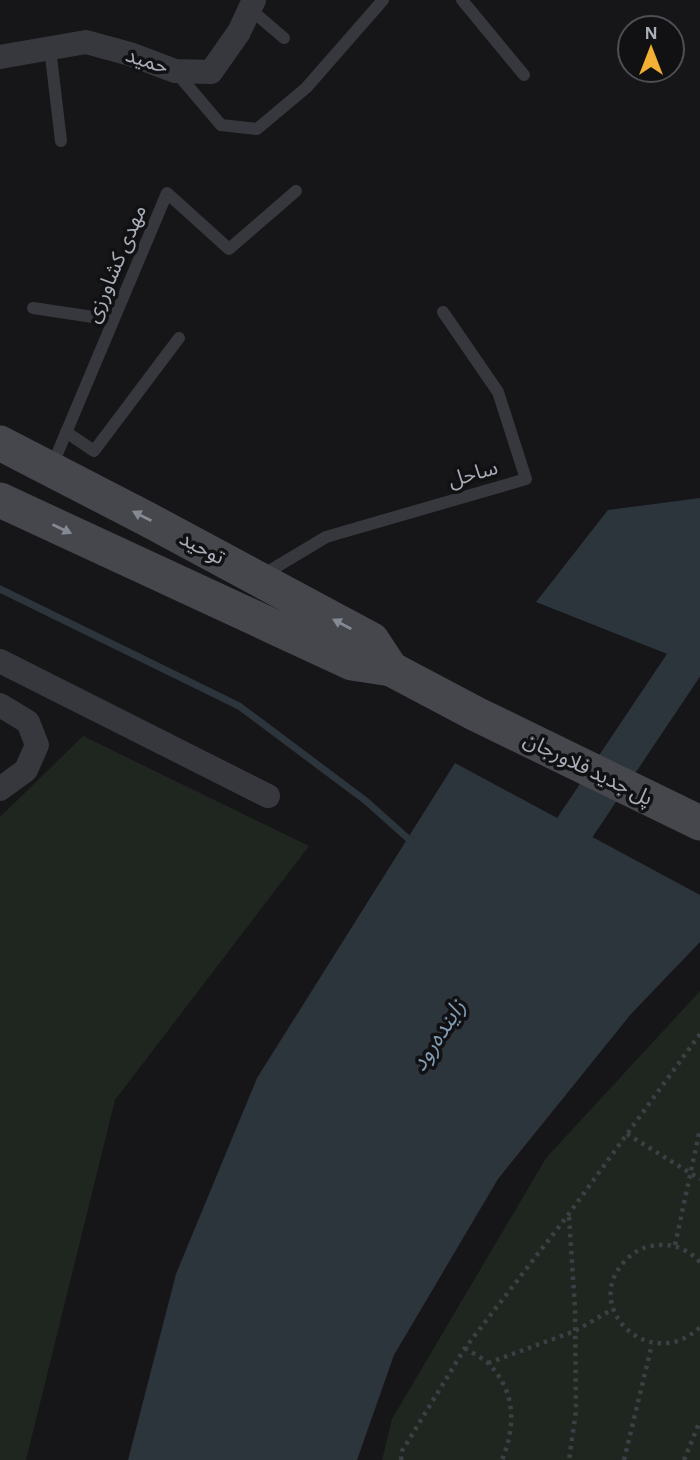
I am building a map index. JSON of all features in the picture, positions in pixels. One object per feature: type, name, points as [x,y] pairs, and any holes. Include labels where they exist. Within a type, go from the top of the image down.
[{"type":"main road","name":"توحید","points":[[0,443],[372,640],[391,668]]},
{"type":"main road","name":"توحید","points":[[0,500],[352,663],[391,668],[476,714]]},
{"type":"main road","name":"پل جدید فلاورجان","points":[[476,714],[700,823]]},
{"type":"street","name":"حمید","points":[[0,57],[86,42],[130,54],[175,71],[211,72],[239,32],[252,4]]},
{"type":"street","points":[[0,661],[268,796]]},
{"type":"street","points":[[0,705],[28,722],[37,745],[26,770],[0,789]]},
{"type":"lane","points":[[175,71],[221,125],[257,129],[306,89],[383,0]]},
{"type":"lane","points":[[461,0],[524,75]]},
{"type":"lane","points":[[252,4],[284,38]]},
{"type":"lane","points":[[50,48],[61,141]]},
{"type":"lane","name":"مهدی کشاورزی","points":[[50,469],[167,193],[229,249],[296,191]]},
{"type":"lane","points":[[33,308],[113,320]]},
{"type":"lane","name":"ساحل","points":[[257,578],[326,537],[526,479],[498,392],[443,312]]},
{"type":"lane","points":[[66,432],[94,451],[179,338]]},
{"type":"path","points":[[401,1460],[402,1451],[465,1348],[568,1215],[700,1034]]},
{"type":"path","points":[[675,1245],[700,1129]]},
{"type":"path","points":[[627,1134],[700,1179]]},
{"type":"path","points":[[568,1215],[575,1331],[576,1411],[569,1460]]},
{"type":"path","points":[[700,1262],[691,1253],[675,1245],[652,1245],[631,1254],[621,1265],[611,1294],[613,1309],[628,1331],[639,1339],[669,1344],[685,1339],[700,1327]]},
{"type":"path","points":[[488,1363],[575,1331],[613,1309]]},
{"type":"path","points":[[624,1460],[652,1343]]},
{"type":"path","points":[[465,1348],[488,1363],[504,1385],[512,1411],[511,1438],[502,1460]]},
{"type":"path","points":[[684,1460],[700,1421]]},
{"type":"shaded area","points":[[83,736],[309,846],[115,1100],[26,1460],[0,1460],[0,817]]},
{"type":"shaded area","points":[[700,991],[700,1460],[382,1460],[392,1419],[546,1158]]},
{"type":"water","points":[[700,498],[700,667],[536,602],[608,510]]},
{"type":"water","points":[[455,763],[700,895],[700,942],[631,1014],[498,1179],[394,1355],[357,1460],[128,1460],[176,1274],[257,1078]]},
{"type":"waterway","points":[[0,589],[239,706],[366,801],[413,843]]},
{"type":"waterway","name":"زاینده‌رود","points":[[545,872],[687,660],[700,653]]}]
